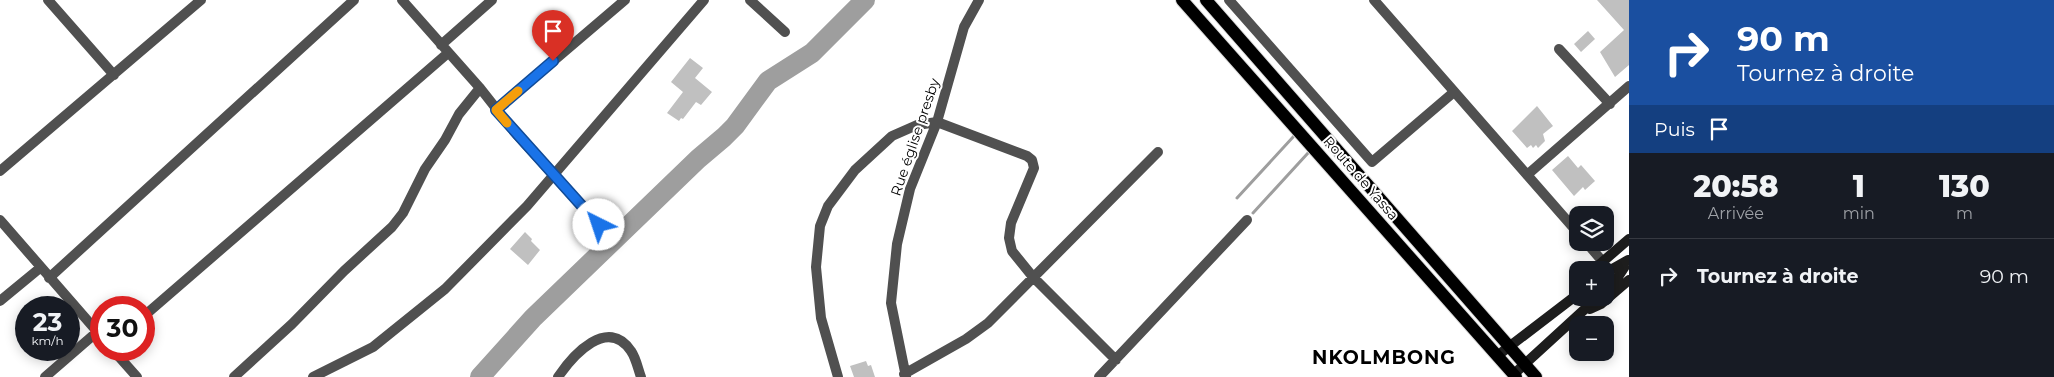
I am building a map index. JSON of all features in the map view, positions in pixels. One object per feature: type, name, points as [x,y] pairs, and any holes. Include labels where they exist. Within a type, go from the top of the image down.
[{"type":"main road","name":"Route de Yassa","points":[[1182,0],[1310,143],[1513,376]]},
{"type":"main road","name":"Route de Yassa","points":[[1206,0],[1536,377]]},
{"type":"main road","points":[[1310,143],[1322,131]]},
{"type":"main road","points":[[1604,261],[1629,239]]},
{"type":"main road","points":[[1614,268],[1629,260]]},
{"type":"main road","points":[[1614,282],[1629,260]]},
{"type":"main road","points":[[1582,312],[1601,304],[1627,286]]},
{"type":"main road","points":[[1497,356],[1569,299]]},
{"type":"main road","points":[[1513,376],[1588,306]]},
{"type":"street","points":[[48,0],[114,75]]},
{"type":"street","points":[[0,171],[201,0]]},
{"type":"street","points":[[49,278],[354,0]]},
{"type":"street","points":[[402,0],[480,88],[496,110],[599,225]]},
{"type":"street","points":[[441,45],[492,0]]},
{"type":"street","points":[[496,110],[625,0]]},
{"type":"street","points":[[313,377],[373,347],[445,289],[527,206],[704,0]]},
{"type":"street","points":[[750,0],[785,32]]},
{"type":"street","name":"Rue église presby","points":[[905,375],[891,303],[897,244],[910,189],[937,122],[964,27],[979,0]]},
{"type":"street","points":[[1229,0],[1372,162],[1454,92]]},
{"type":"street","points":[[1374,0],[1569,223]]},
{"type":"street","points":[[1559,49],[1610,104]]},
{"type":"street","points":[[155,306],[448,53]]},
{"type":"street","points":[[1527,175],[1629,86]]},
{"type":"street","points":[[234,377],[392,227],[403,213],[425,169],[445,140],[459,114],[480,88]]},
{"type":"street","points":[[838,377],[821,318],[816,267],[820,226],[828,206],[855,170],[892,136],[917,125],[937,122],[1027,156],[1032,160],[1034,168],[1011,223],[1009,238],[1012,250],[1034,277],[1116,360]]},
{"type":"street","points":[[905,375],[981,328],[1158,152]]},
{"type":"street","points":[[0,220],[90,324]]},
{"type":"street","points":[[1099,377],[1247,220]]},
{"type":"street","points":[[1594,251],[1602,261]]},
{"type":"street","points":[[0,302],[40,268]]},
{"type":"street","points":[[558,377],[566,365],[583,348],[607,336],[622,340],[632,352],[641,377]]},
{"type":"street","points":[[45,377],[90,341]]},
{"type":"street","points":[[123,361],[137,377]]},
{"type":"building","points":[[1597,0],[1629,0],[1629,65],[1615,77],[1600,52],[1624,30]]},
{"type":"building","points":[[1588,31],[1595,39],[1581,52],[1574,44]]},
{"type":"building","points":[[690,58],[703,68],[695,78],[712,92],[701,105],[696,102],[683,119],[681,118],[679,121],[667,113],[683,92],[671,82]]},
{"type":"building","points":[[1537,106],[1553,126],[1543,134],[1545,141],[1538,148],[1536,145],[1533,148],[1531,145],[1527,148],[1512,131]]},
{"type":"building","points":[[1568,156],[1578,168],[1581,165],[1595,181],[1585,190],[1583,187],[1574,196],[1552,170]]},
{"type":"building","points":[[525,232],[540,250],[528,265],[510,249]]},
{"type":"building","points":[[866,361],[868,366],[871,365],[875,377],[854,377],[850,366]]},
{"type":"waterway","points":[[480,377],[533,318],[698,159],[735,126],[768,81],[812,53],[865,0]]},
{"type":"waterway","points":[[1237,198],[1294,136]]},
{"type":"waterway","points":[[1253,213],[1308,153]]},
{"type":"slow traffic","points":[[507,123],[496,110],[518,91]]},
{"type":"district","name":"NKOLMBONG","points":[[1384,357]]},
{"type":"route","points":[[553,61],[496,110],[599,225]]}]
